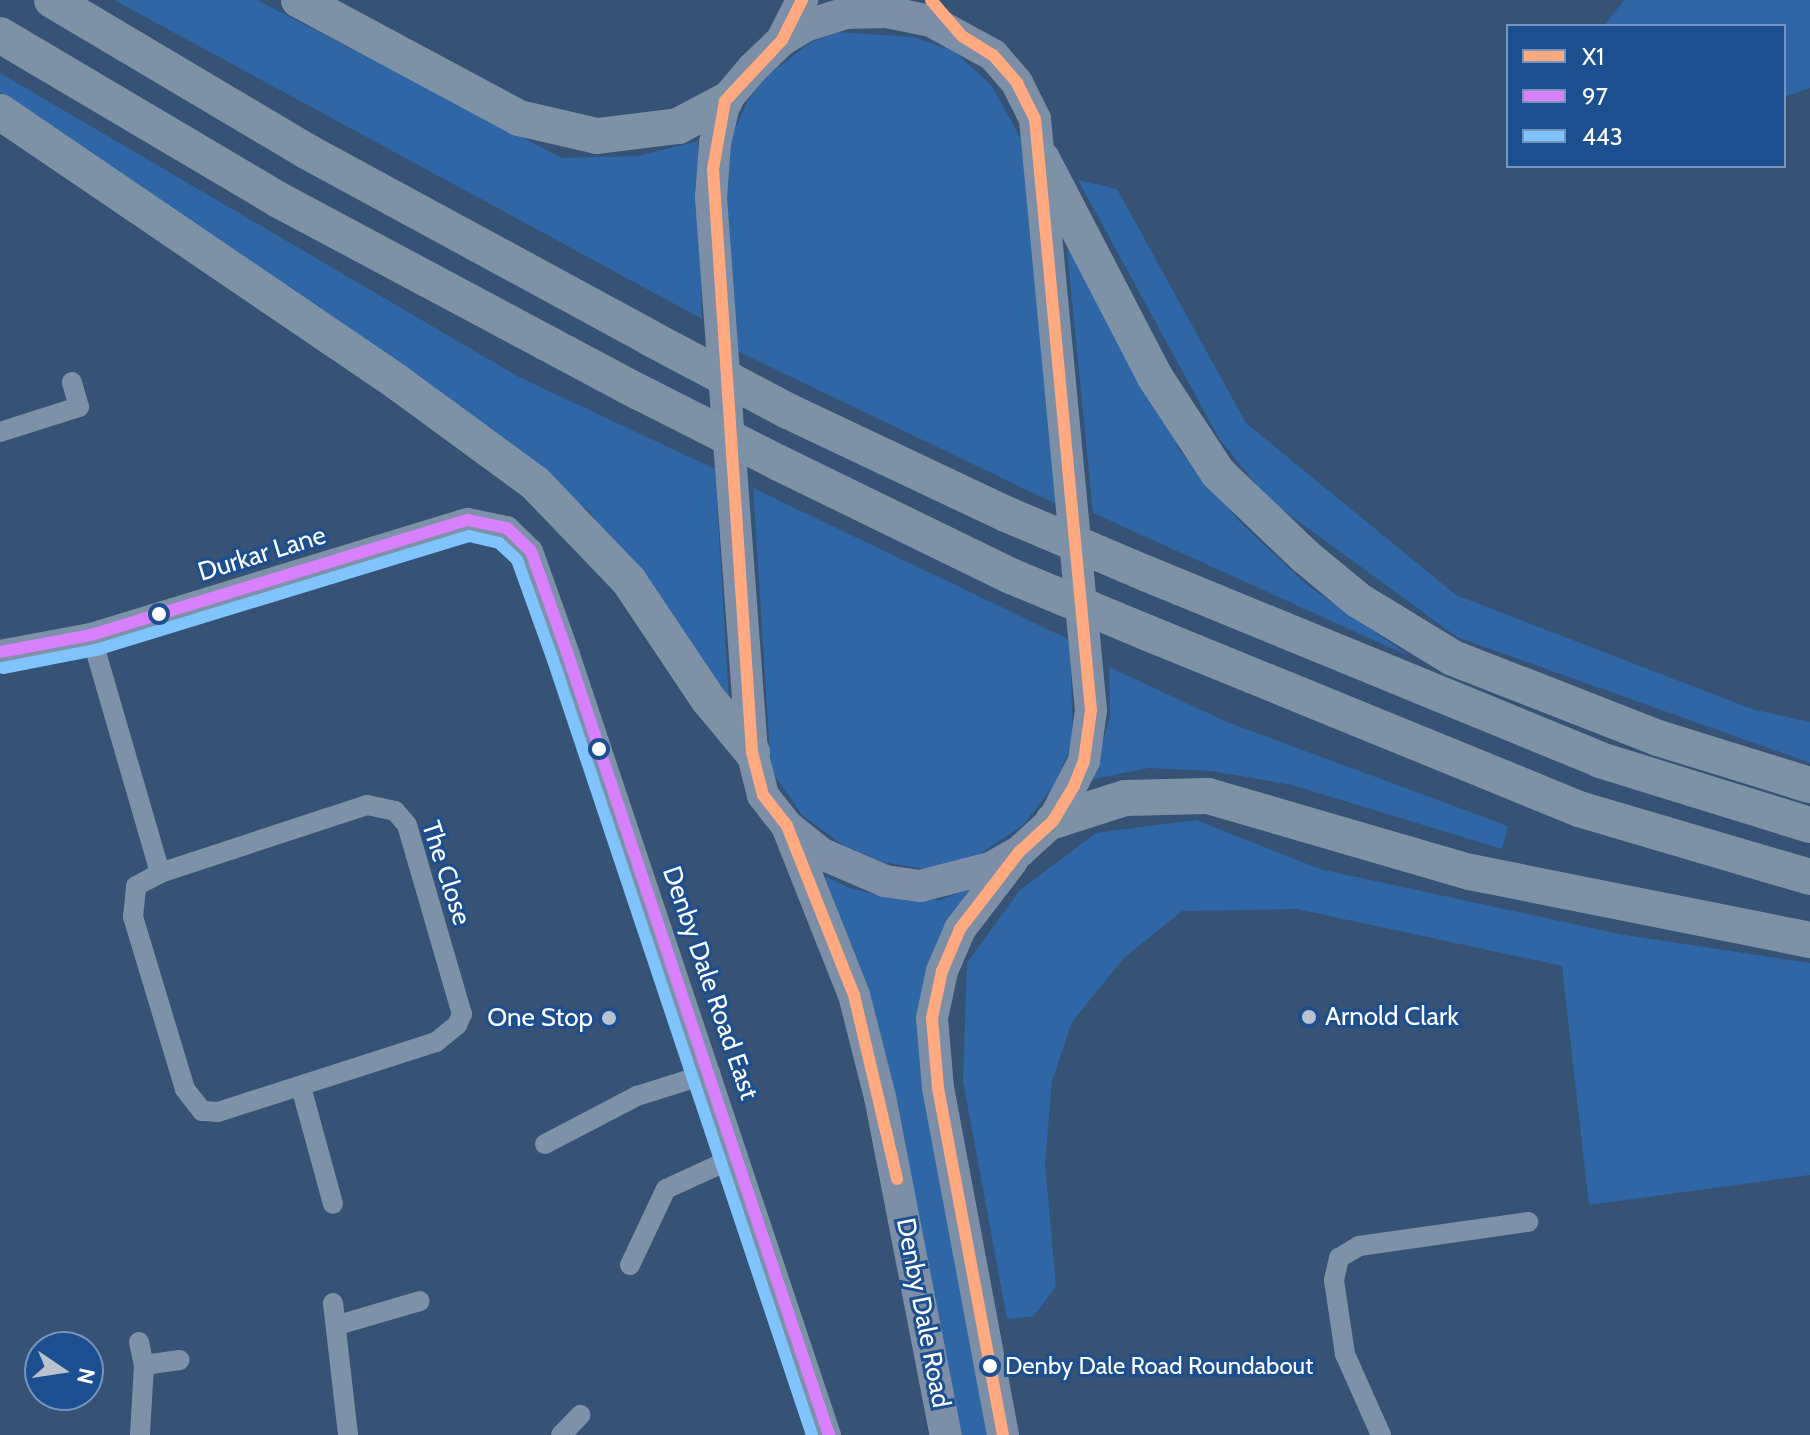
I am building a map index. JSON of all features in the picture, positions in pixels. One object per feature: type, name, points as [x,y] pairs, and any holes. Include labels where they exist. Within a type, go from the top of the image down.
[{"type":"highway","points":[[52,0],[308,152],[650,338],[788,411],[1006,514],[1600,760],[1810,825]]},
{"type":"highway","points":[[299,0],[467,94],[519,118],[597,136],[678,126],[725,101]]},
{"type":"highway","points":[[0,35],[277,199],[639,392],[1011,576],[1579,809],[1810,877]]},
{"type":"highway","points":[[0,112],[397,382],[535,483],[629,581],[708,699],[752,752]]},
{"type":"highway","points":[[1042,159],[1155,377],[1218,473],[1306,557],[1358,600],[1453,658],[1658,738],[1810,785]]},
{"type":"highway","points":[[1053,821],[1125,798],[1208,796],[1470,872],[1810,940]]},
{"type":"main road","points":[[782,40],[846,13],[887,12],[931,21],[993,55],[1017,83],[1035,119],[1042,159],[1091,710],[1084,761],[1053,821],[1019,852],[960,880],[920,886],[851,870],[787,826],[763,795],[752,752],[711,198],[715,143],[725,101],[782,40],[802,0]]},
{"type":"main road","points":[[931,0],[962,36]]},
{"type":"main road","name":"Denby Dale Road","points":[[787,826],[854,995],[880,1097],[946,1435]]},
{"type":"main road","name":"Denby Dale Road","points":[[1003,1435],[938,1088],[932,1018],[942,971],[960,929],[1019,852]]},
{"type":"street","points":[[0,432],[79,407],[72,382]]},
{"type":"street","name":"Durkar Lane","points":[[0,652],[91,635],[468,520],[507,528],[531,551]]},
{"type":"street","name":"Denby Dale Road East","points":[[531,551],[738,1156],[829,1435]]},
{"type":"street","points":[[91,635],[160,873]]},
{"type":"street","name":"The Close","points":[[367,805],[395,811],[407,825],[462,1014],[450,1035],[436,1042],[218,1112],[202,1111],[192,1102],[131,902],[136,886],[160,873],[367,805]]},
{"type":"street","points":[[545,1144],[637,1096],[710,1073]]},
{"type":"street","points":[[301,1087],[333,1204]]},
{"type":"street","points":[[630,1265],[666,1189],[738,1156]]},
{"type":"street","points":[[1381,1435],[1345,1354],[1334,1280],[1339,1258],[1359,1246],[1528,1222]]},
{"type":"street","points":[[338,1325],[420,1301]]},
{"type":"street","points":[[333,1303],[338,1325],[348,1435]]},
{"type":"street","points":[[139,1342],[144,1365],[140,1435]]},
{"type":"street","points":[[144,1365],[180,1360]]},
{"type":"street","points":[[561,1435],[580,1415]]},
{"type":"shaded area","points":[[114,0],[257,0],[562,158],[638,156],[698,141],[702,319]]},
{"type":"shaded area","points":[[1624,0],[1810,0],[1810,88],[1786,96],[1786,24],[1606,24]]},
{"type":"shaded area","points":[[839,32],[913,37],[954,51],[992,86],[1021,139],[1056,504],[737,351],[726,245],[727,146],[748,100],[767,76],[811,42]]},
{"type":"shaded area","points":[[0,73],[519,377],[715,469],[729,701],[589,511],[224,245],[0,92]]},
{"type":"shaded area","points":[[1078,180],[1117,189],[1246,423],[1456,595],[1752,709],[1810,722],[1810,763],[1457,637],[1268,499],[1220,440]]},
{"type":"shaded area","points":[[1067,250],[1088,262],[1180,451],[1240,522],[1307,585],[1411,657],[1093,513]]},
{"type":"shaded area","points":[[753,488],[1070,640],[1073,743],[1053,787],[1023,825],[977,856],[925,869],[882,862],[843,845],[802,815],[771,770]]},
{"type":"shaded area","points":[[1109,667],[1227,722],[1508,826],[1502,849],[1292,785],[1212,771],[1149,768],[1093,779],[1110,716]]},
{"type":"shaded area","points":[[1196,820],[1320,869],[1619,934],[1810,963],[1810,1175],[1589,1205],[1562,966],[1297,909],[1182,911],[1124,958],[1072,1022],[1052,1081],[1045,1164],[1056,1286],[1034,1316],[1007,1319],[963,1081],[967,963],[1020,890],[1096,833]]},
{"type":"shaded area","points":[[825,876],[849,888],[891,898],[941,900],[977,886],[946,920],[929,969],[990,1435],[961,1435],[874,1013]]},
{"type":"transit line","name":"X1","points":[[802,0],[782,40],[725,101],[713,169],[752,752],[763,795],[787,826],[854,995],[897,1179]]},
{"type":"transit line","name":"X1","points":[[931,0],[962,36],[993,55],[1017,83],[1035,119],[1091,710],[1084,761],[1074,786],[1053,821],[1019,852],[960,929],[942,971],[932,1018],[938,1088],[1003,1435]]},
{"type":"transit line","name":"97","points":[[0,652],[91,635],[468,520],[507,528],[531,551],[568,655],[829,1435]]},
{"type":"transit line","name":"443","points":[[3,668],[96,650],[469,536],[499,543],[517,560],[812,1435]]},
{"type":"place","name":"Arnold Clark","points":[[1309,1017]]},
{"type":"place","name":"One Stop","points":[[609,1018]]},
{"type":"place","name":"Denby Dale Road Roundabout","points":[[990,1366]]}]
